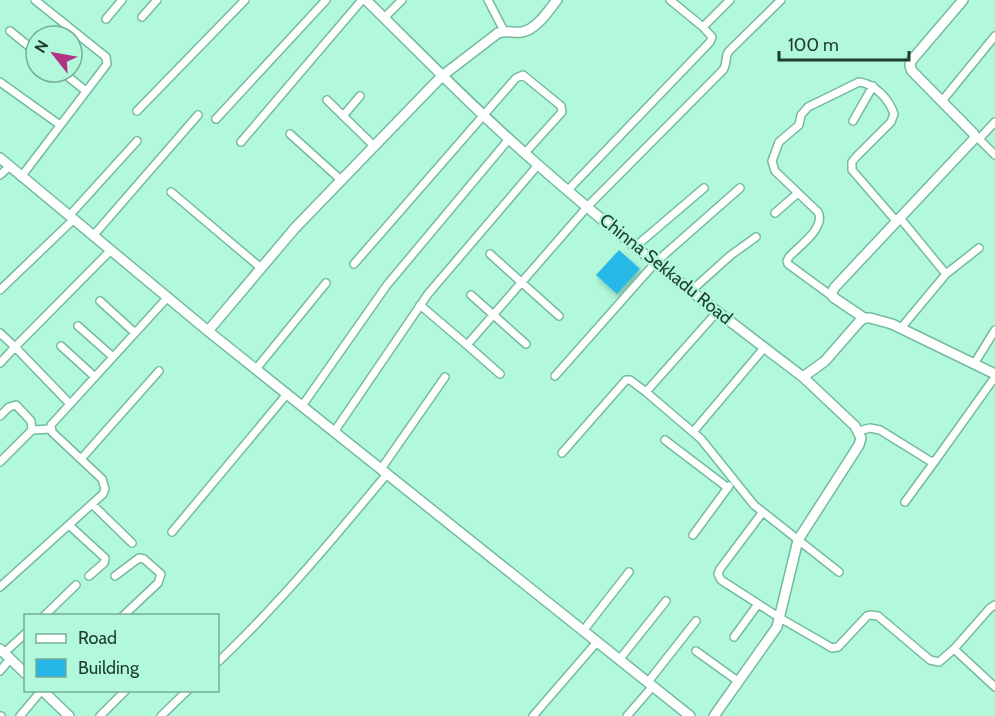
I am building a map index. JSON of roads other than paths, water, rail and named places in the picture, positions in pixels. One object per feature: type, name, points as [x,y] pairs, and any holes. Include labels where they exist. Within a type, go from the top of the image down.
[{"type":"street","points":[[21,177],[107,64],[106,57],[35,0]]},
{"type":"street","points":[[106,19],[122,0]]},
{"type":"street","points":[[142,16],[157,0]]},
{"type":"street","points":[[137,111],[245,0]]},
{"type":"street","points":[[216,120],[327,0]]},
{"type":"street","points":[[241,142],[364,0]]},
{"type":"street","name":"Chinna Sekkadu Road","points":[[364,0],[483,116],[538,165],[717,312],[803,377],[859,431]]},
{"type":"street","points":[[384,18],[402,0]]},
{"type":"street","points":[[488,0],[504,30]]},
{"type":"street","points":[[208,331],[261,268],[341,180],[442,76],[498,33],[504,30],[522,32],[530,28],[557,0]]},
{"type":"street","points":[[568,190],[710,42],[712,37],[704,27],[670,0]]},
{"type":"street","points":[[704,27],[730,0]]},
{"type":"street","points":[[466,345],[588,206],[723,70],[729,51],[781,0]]},
{"type":"street","points":[[963,0],[910,66],[912,71],[995,155]]},
{"type":"street","points":[[10,32],[24,43]]},
{"type":"street","points":[[942,101],[995,36]]},
{"type":"street","points":[[354,264],[516,78],[524,75],[561,106],[561,115],[525,153]]},
{"type":"street","points":[[0,82],[60,125]]},
{"type":"street","points":[[905,502],[995,376],[901,328],[864,318],[792,267],[787,261],[820,222],[818,212],[772,167],[773,155],[779,142],[799,125],[801,115],[808,107],[859,82],[873,86],[894,111],[893,118],[856,158],[852,170],[946,274]]},
{"type":"street","points":[[77,84],[86,91]]},
{"type":"street","points":[[853,121],[873,86]]},
{"type":"street","points":[[343,116],[360,96]]},
{"type":"street","points":[[327,100],[374,146]]},
{"type":"street","points":[[93,236],[198,115]]},
{"type":"street","points":[[833,297],[832,292],[835,286],[976,136],[995,122]]},
{"type":"street","points":[[290,134],[341,180]]},
{"type":"street","points":[[302,406],[387,285],[509,139]]},
{"type":"street","points":[[0,290],[71,218],[137,141]]},
{"type":"street","points":[[0,158],[167,298],[690,716]]},
{"type":"street","points":[[334,432],[420,304],[538,165]]},
{"type":"street","points":[[0,175],[9,166]]},
{"type":"street","points":[[636,246],[705,188]]},
{"type":"street","points":[[555,376],[656,262],[740,188]]},
{"type":"street","points":[[171,192],[261,268]]},
{"type":"street","points":[[775,213],[798,193]]},
{"type":"street","points":[[691,291],[731,255],[756,237]]},
{"type":"street","points":[[901,328],[946,274],[979,248]]},
{"type":"street","points":[[0,363],[110,251]]},
{"type":"street","points":[[490,254],[559,316]]},
{"type":"street","points":[[256,369],[326,283]]},
{"type":"street","points":[[471,295],[526,344]]},
{"type":"street","points":[[51,429],[54,421],[167,298]]},
{"type":"street","points":[[100,301],[135,333]]},
{"type":"street","points":[[420,304],[500,374]]},
{"type":"street","points":[[646,392],[717,312]]},
{"type":"street","points":[[803,377],[825,361],[853,327],[864,318]]},
{"type":"street","points":[[78,326],[113,357]]},
{"type":"street","points":[[974,364],[995,330]]},
{"type":"street","points":[[0,333],[70,404]]},
{"type":"street","points":[[61,346],[95,377]]},
{"type":"street","points":[[693,432],[764,348]]},
{"type":"street","points":[[81,459],[159,371]]},
{"type":"street","points":[[219,661],[251,631],[318,557],[384,472],[445,377]]},
{"type":"street","points":[[562,453],[626,380],[630,380],[708,447],[762,513],[839,572]]},
{"type":"street","points":[[172,532],[287,394]]},
{"type":"street","points":[[0,416],[9,407],[16,405],[31,421],[32,430]]},
{"type":"street","points":[[714,716],[773,635],[780,618],[798,540],[859,445],[861,438],[859,431],[870,428],[880,430],[930,461],[935,461]]},
{"type":"street","points":[[0,462],[32,430],[51,429],[105,484],[103,495],[0,587]]},
{"type":"street","points":[[665,440],[728,488]]},
{"type":"street","points":[[693,535],[734,480]]},
{"type":"street","points":[[92,504],[132,543]]},
{"type":"street","points":[[762,513],[720,569],[718,574],[721,580],[780,618],[836,648],[867,616],[874,615],[930,660],[939,662],[995,605]]},
{"type":"street","points":[[69,525],[105,558],[104,563],[89,576]]},
{"type":"street","points":[[115,576],[136,559],[142,558],[161,574],[158,583],[124,614]]},
{"type":"street","points":[[583,631],[629,572]]},
{"type":"street","points":[[45,614],[76,585]]},
{"type":"street","points":[[619,660],[666,601]]},
{"type":"street","points":[[734,637],[758,604]]},
{"type":"street","points":[[627,716],[696,621]]},
{"type":"street","points":[[0,671],[5,654],[24,635]]},
{"type":"street","points":[[533,716],[597,642]]},
{"type":"street","points":[[954,649],[995,687]]},
{"type":"street","points":[[696,651],[739,682]]},
{"type":"street","points":[[5,654],[24,672]]},
{"type":"street","points":[[20,716],[40,692]]},
{"type":"street","points":[[44,692],[69,716]]},
{"type":"street","points":[[100,716],[124,692]]},
{"type":"street","points":[[161,716],[186,692]]}]
